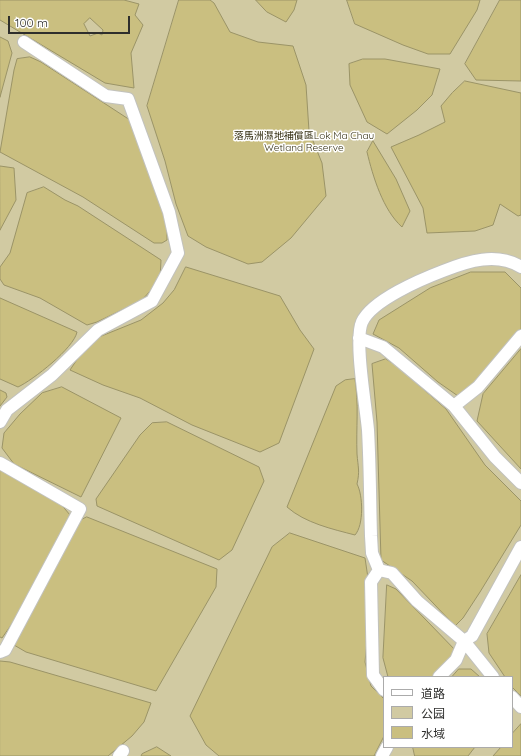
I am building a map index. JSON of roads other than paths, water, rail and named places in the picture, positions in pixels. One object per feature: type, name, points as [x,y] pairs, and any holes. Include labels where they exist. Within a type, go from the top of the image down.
[{"type":"lane","points":[[0,422],[7,410],[52,375],[98,330],[152,301],[178,253],[170,212],[128,99],[106,96],[24,42]]},
{"type":"lane","points":[[379,570],[372,553],[368,431],[359,338],[362,321],[372,310],[413,283],[457,266],[479,260],[510,260],[521,267]]},
{"type":"lane","points":[[454,406],[478,387],[521,336]]},
{"type":"lane","points":[[359,338],[383,347],[454,406],[495,457],[521,483]]},
{"type":"lane","points":[[0,463],[80,509],[4,650],[0,652]]},
{"type":"lane","points":[[440,676],[456,660],[464,641],[472,636],[521,547]]},
{"type":"lane","points":[[379,570],[392,573],[417,601],[464,641],[492,676]]},
{"type":"lane","points":[[379,570],[371,582],[373,675],[383,689]]},
{"type":"lane","points":[[513,698],[521,707]]},
{"type":"water","points":[[0,0],[124,0],[139,4],[135,15],[143,25],[131,53],[134,88],[105,83],[0,20]],"holes":[[[90,18],[103,30],[102,35],[98,33],[90,36],[84,24]]]},
{"type":"water","points":[[179,0],[210,0],[214,3],[230,32],[258,42],[293,46],[306,85],[309,131],[322,163],[326,196],[291,238],[262,262],[248,264],[206,247],[188,236],[176,204],[165,161],[147,106]]},
{"type":"water","points":[[256,0],[297,0],[294,10],[286,22],[267,12]]},
{"type":"water","points":[[347,0],[480,0],[477,10],[450,54],[428,54],[355,24]]},
{"type":"water","points":[[500,0],[521,0],[521,81],[476,80],[465,64]]},
{"type":"water","points":[[0,37],[8,41],[12,53],[0,97]]},
{"type":"water","points":[[30,57],[41,62],[130,120],[167,219],[167,240],[162,243],[154,243],[83,197],[0,152],[17,59]]},
{"type":"water","points":[[363,59],[385,59],[440,69],[432,95],[417,110],[387,134],[367,122],[350,85],[349,64]]},
{"type":"water","points":[[465,81],[521,93],[521,215],[518,216],[500,204],[493,225],[475,231],[427,233],[423,208],[391,147],[445,122],[441,106]]},
{"type":"water","points":[[373,141],[396,179],[410,211],[402,227],[389,212],[372,172],[367,152]]},
{"type":"water","points":[[0,166],[14,168],[16,200],[0,230]]},
{"type":"water","points":[[44,187],[78,206],[161,260],[160,280],[142,300],[97,322],[87,325],[40,298],[4,285],[0,279],[0,267],[10,253],[27,193]]},
{"type":"water","points":[[186,267],[280,296],[300,330],[314,349],[279,443],[260,452],[192,425],[140,398],[103,385],[70,370],[78,358],[99,337],[141,320],[163,303],[174,290]]},
{"type":"water","points":[[471,272],[505,272],[521,288],[521,329],[472,387],[458,396],[438,382],[399,348],[373,334],[379,320],[430,288]]},
{"type":"water","points":[[0,298],[77,332],[74,339],[61,355],[33,378],[18,387],[0,379]]},
{"type":"water","points":[[521,349],[521,469],[477,421],[483,394]]},
{"type":"water","points":[[386,359],[397,366],[446,409],[485,465],[521,501],[521,525],[480,592],[463,618],[455,626],[412,581],[381,560],[377,422],[372,364]]},
{"type":"water","points":[[355,379],[357,398],[357,454],[359,472],[357,484],[362,510],[360,524],[355,535],[328,528],[310,521],[294,513],[287,507],[336,386],[345,380]]},
{"type":"water","points":[[62,387],[121,418],[81,497],[14,464],[2,448],[4,433],[20,414],[42,393]]},
{"type":"water","points":[[0,390],[6,393],[7,397],[0,406]]},
{"type":"water","points":[[167,422],[259,467],[264,481],[232,550],[219,560],[97,506],[96,499],[140,435],[152,423]]},
{"type":"water","points":[[0,467],[60,503],[70,515],[66,526],[16,618],[2,638],[0,637]]},
{"type":"water","points":[[87,517],[217,569],[216,587],[156,691],[26,652],[14,645],[79,521]]},
{"type":"water","points":[[290,533],[365,558],[371,598],[365,662],[371,686],[383,698],[383,738],[374,756],[219,756],[206,745],[190,716],[272,547]]},
{"type":"water","points":[[521,575],[521,696],[513,688],[513,676],[504,676],[489,653],[487,634]]},
{"type":"water","points":[[387,585],[396,589],[458,653],[435,676],[388,676],[383,658]]},
{"type":"water","points":[[0,661],[10,662],[151,703],[144,722],[132,736],[108,756],[0,756]]},
{"type":"water","points":[[459,669],[471,669],[479,676],[453,676]]},
{"type":"water","points":[[521,724],[521,756],[493,756],[500,748],[513,748],[513,733]]},
{"type":"water","points":[[157,747],[171,756],[141,756],[142,754]]},
{"type":"water","points":[[413,748],[474,748],[468,756],[415,756]]},
{"type":"park label","name":"落馬洲濕地補償區Lok Ma Chau Wetland Reserve","points":[[304,142]]}]
